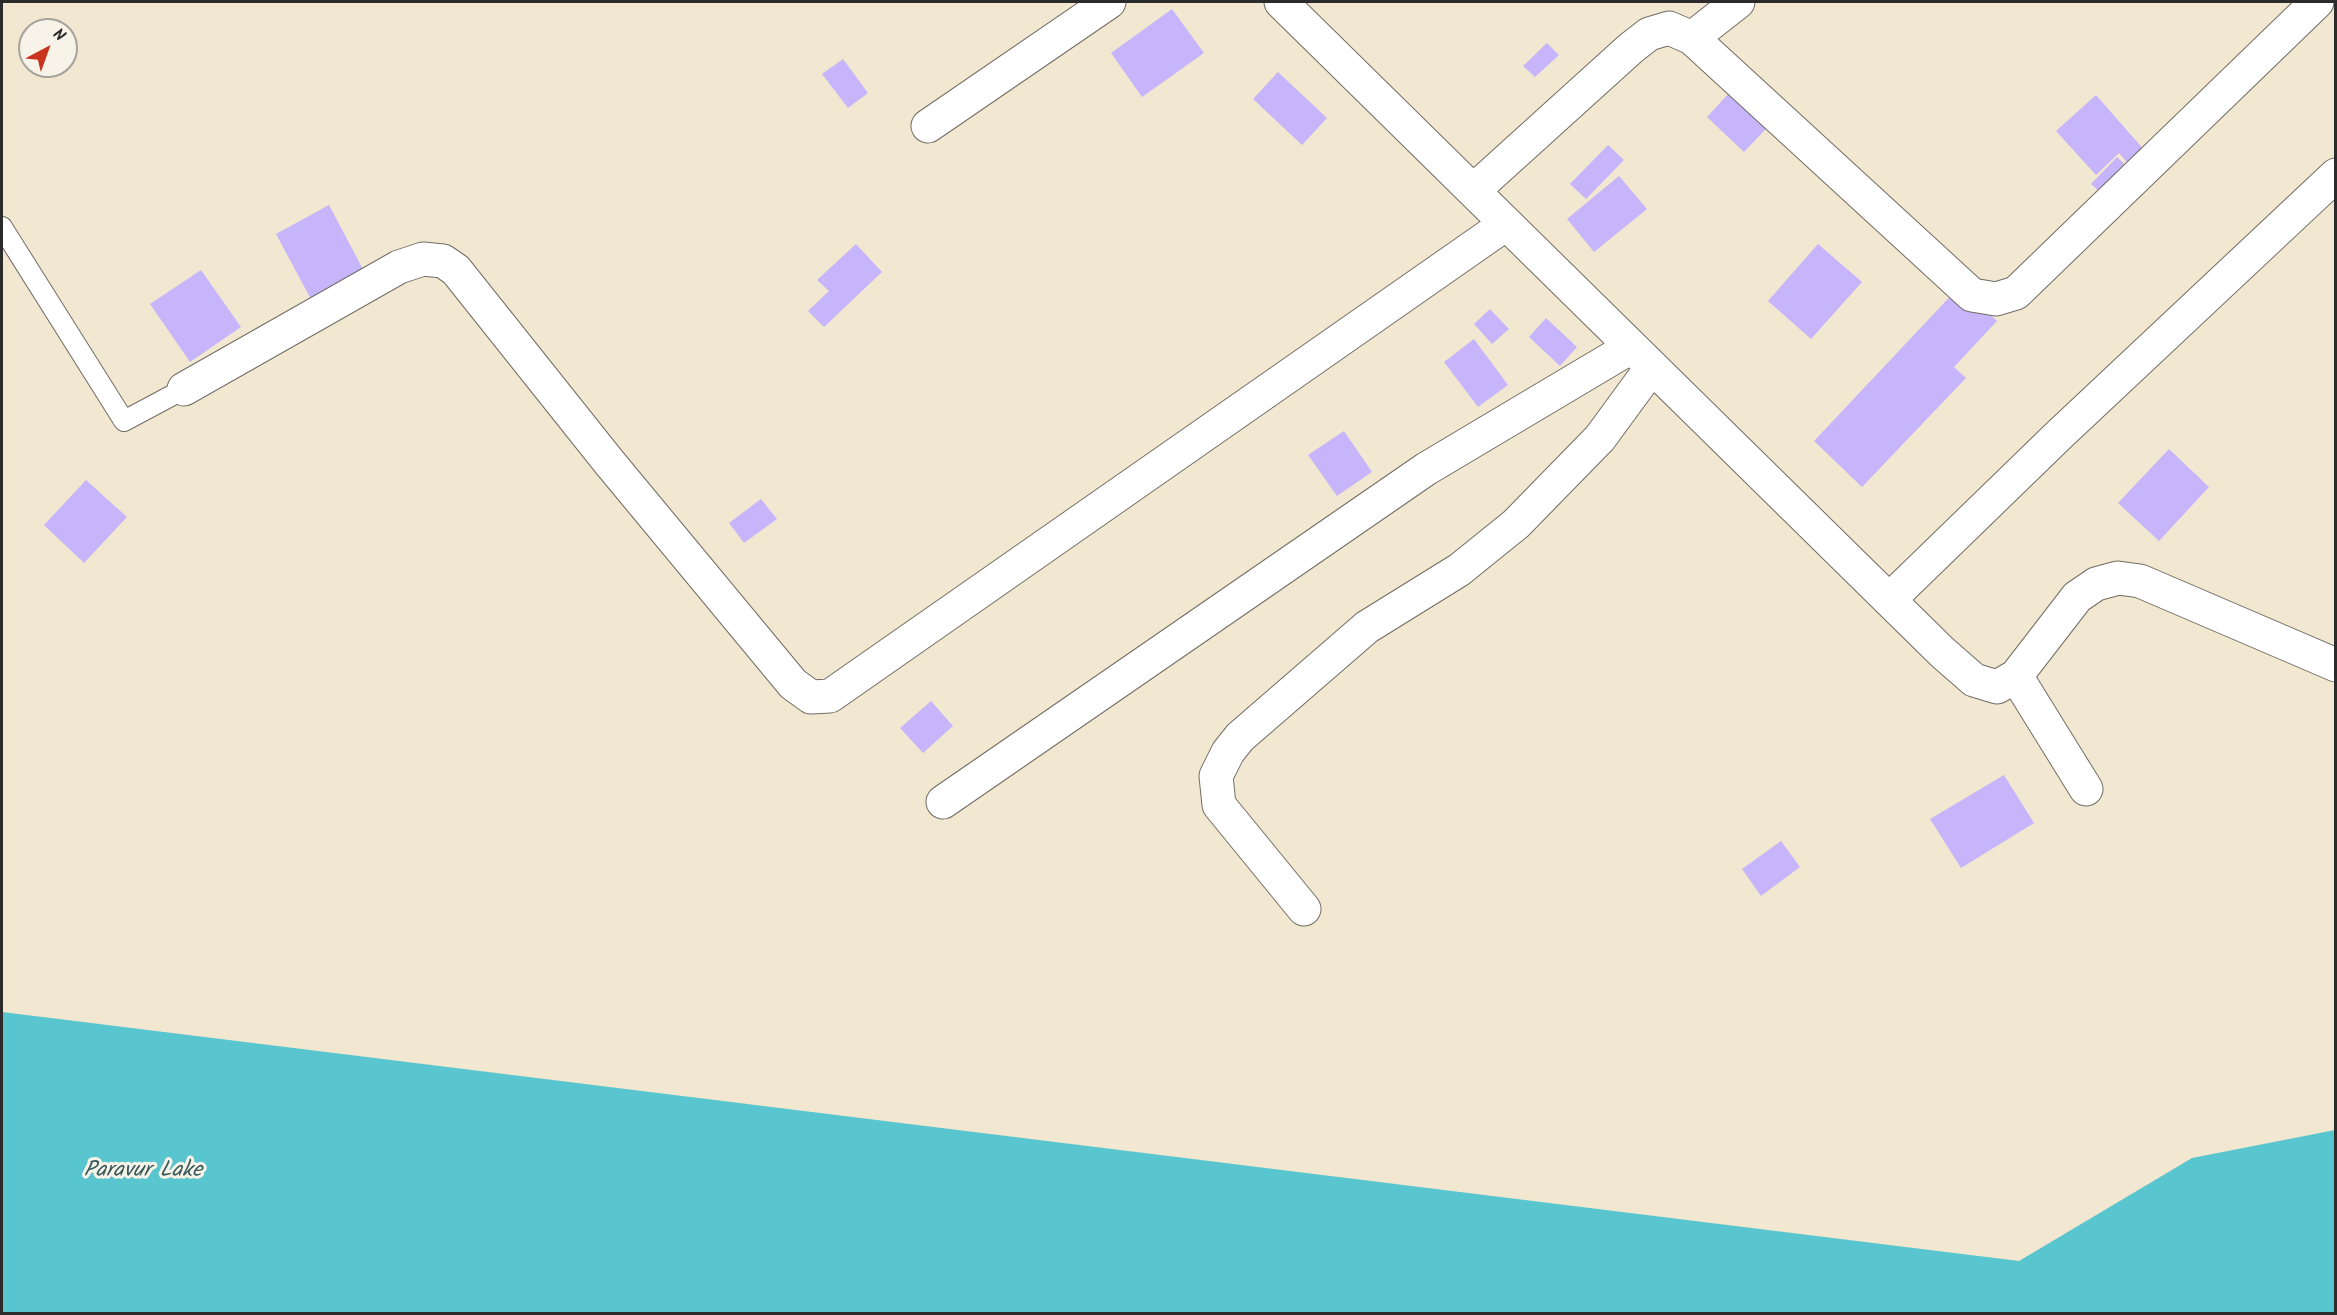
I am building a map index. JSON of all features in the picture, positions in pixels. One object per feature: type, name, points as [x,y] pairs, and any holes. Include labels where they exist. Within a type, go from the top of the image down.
[{"type":"street","points":[[928,126],[1109,2]]},
{"type":"street","points":[[1281,2],[1942,652],[1974,680],[1997,687],[2016,676],[2077,597],[2096,584],[2118,578],[2140,581],[2336,665]]},
{"type":"street","points":[[1692,38],[1738,2]]},
{"type":"street","points":[[1473,191],[1649,34],[1669,28],[1692,38],[1965,290],[1972,295],[1996,299],[2016,293],[2317,2]]},
{"type":"street","points":[[1889,600],[2059,435],[2336,175]]},
{"type":"street","points":[[184,389],[399,267],[423,259],[443,261],[456,270],[609,462],[793,684],[811,697],[830,696],[1506,224]]},
{"type":"street","points":[[943,801],[1426,469],[1642,357]]},
{"type":"street","points":[[1304,909],[1219,805],[1216,776],[1228,752],[1240,737],[1367,627],[1459,570],[1516,524],[1600,438],[1642,357]]},
{"type":"street","points":[[2016,676],[2086,789]]},
{"type":"lane","points":[[2,227],[124,421],[184,389]]},
{"type":"water","name":"Paravur Lake","points":[[2,1012],[2019,1261],[2192,1158],[2335,1130],[2335,1313],[2,1313]]},
{"type":"building","points":[[1172,9],[1204,53],[1142,97],[1111,53]]},
{"type":"building","points":[[1547,43],[1559,55],[1535,77],[1523,66]]},
{"type":"building","points":[[843,59],[868,93],[848,108],[822,74]]},
{"type":"building","points":[[1278,72],[1327,118],[1302,145],[1253,99]]},
{"type":"building","points":[[1741,80],[1779,115],[1744,152],[1707,117]]},
{"type":"building","points":[[2096,95],[2153,160],[2137,174],[2119,153],[2096,175],[2056,131]]},
{"type":"building","points":[[1608,145],[1624,160],[1586,199],[1570,184]]},
{"type":"building","points":[[2117,157],[2136,175],[2110,201],[2091,184]]},
{"type":"building","points":[[1619,176],[1647,209],[1594,252],[1567,219]]},
{"type":"building","points":[[329,205],[366,275],[313,303],[276,234]]},
{"type":"building","points":[[856,244],[882,272],[824,327],[808,311],[829,291],[817,280]]},
{"type":"building","points":[[1818,244],[1862,282],[1811,339],[1768,301]]},
{"type":"building","points":[[201,270],[241,327],[190,362],[150,304]]},
{"type":"building","points":[[1960,286],[1997,321],[1954,367],[1966,378],[1862,487],[1814,441]]},
{"type":"building","points":[[1490,309],[1509,329],[1492,344],[1474,324]]},
{"type":"building","points":[[1546,318],[1577,347],[1560,366],[1529,337]]},
{"type":"building","points":[[1474,339],[1508,385],[1478,407],[1444,362]]},
{"type":"building","points":[[1344,431],[1372,472],[1337,496],[1308,455]]},
{"type":"building","points":[[2169,449],[2209,487],[2159,541],[2118,503]]},
{"type":"building","points":[[86,480],[127,517],[84,563],[44,525]]},
{"type":"building","points":[[761,499],[777,519],[744,543],[729,523]]},
{"type":"building","points":[[931,701],[953,726],[923,753],[900,728]]},
{"type":"building","points":[[2004,775],[2034,823],[1961,868],[1930,819]]},
{"type":"building","points":[[1781,841],[1800,867],[1761,896],[1742,869]]}]
